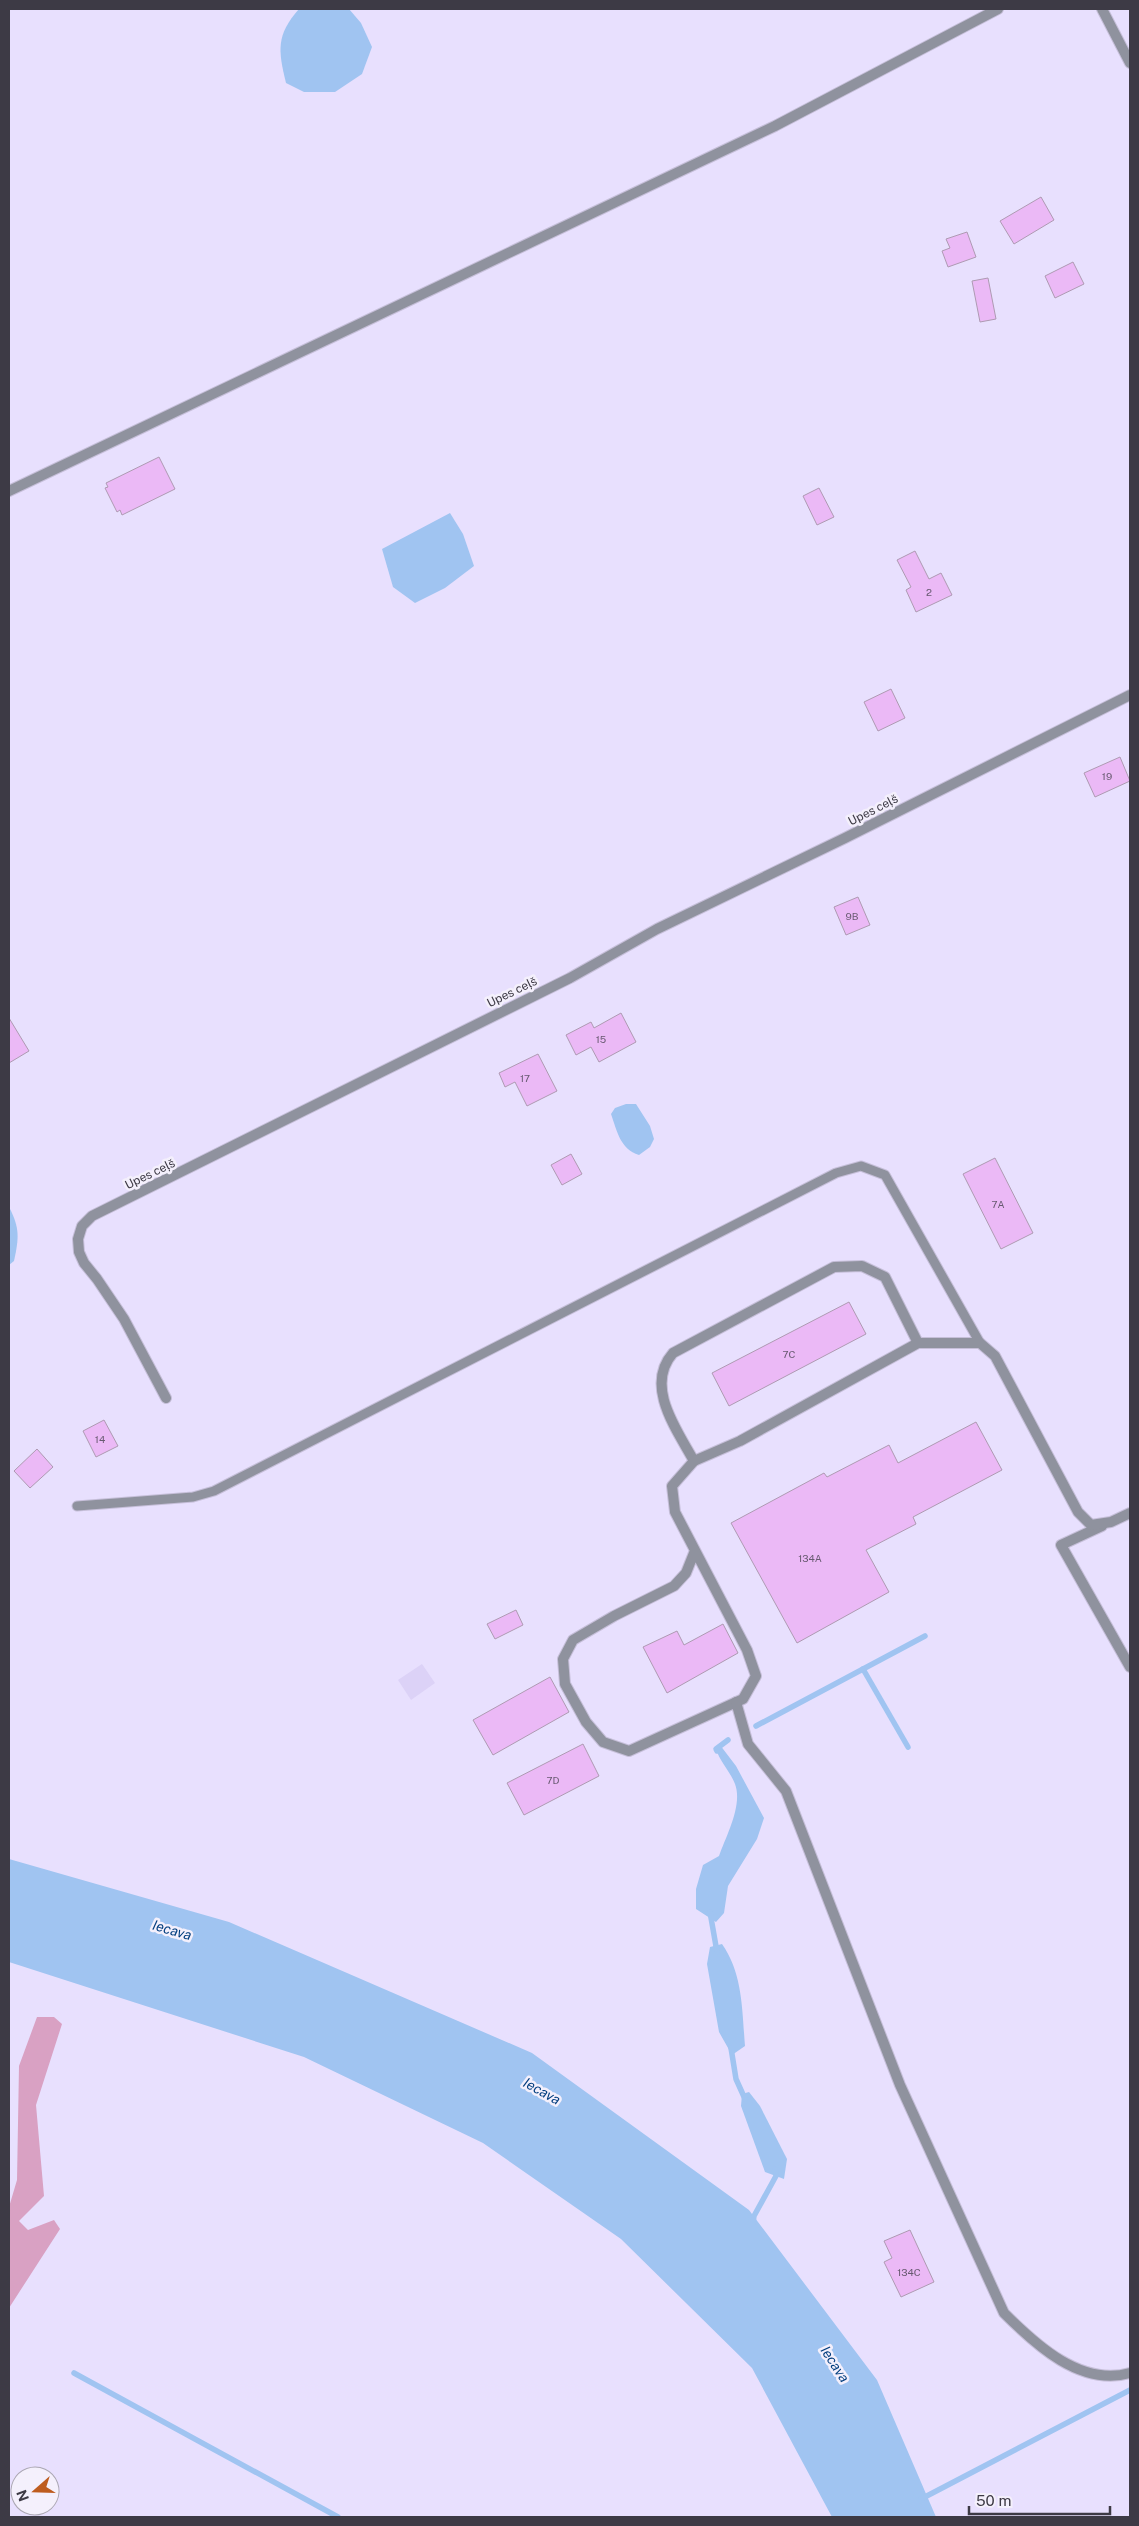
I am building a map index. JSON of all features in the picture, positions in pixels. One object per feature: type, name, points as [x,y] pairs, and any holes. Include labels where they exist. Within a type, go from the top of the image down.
[{"type":"street","points":[[9,491],[775,126],[998,9]]},
{"type":"street","points":[[1102,9],[1130,63]]},
{"type":"street","name":"Upes ceļš","points":[[166,1398],[124,1319],[84,1263],[79,1252],[78,1239],[82,1226],[92,1216],[570,978],[656,929],[845,838],[1130,695]]},
{"type":"street","points":[[694,1461],[664,1405],[661,1384],[665,1363],[673,1353],[834,1267],[862,1266],[884,1277],[918,1343]]},
{"type":"street","points":[[694,1553],[686,1573],[674,1586],[614,1616],[573,1640],[563,1659],[565,1684],[586,1722],[603,1742],[629,1751],[743,1698],[756,1676],[747,1650],[694,1553],[675,1512],[672,1486],[694,1461],[740,1441],[918,1343],[980,1344],[995,1356],[1078,1512],[1092,1525],[1111,1522]]},
{"type":"street","points":[[1130,1513],[1062,1545],[1130,1667]]},
{"type":"street","points":[[736,1702],[748,1744],[786,1791],[900,2085],[1004,2313],[1032,2340],[1062,2361],[1092,2374],[1119,2376],[1130,2373]]},
{"type":"lane","points":[[77,1506],[193,1496],[214,1491],[836,1174],[861,1166],[884,1175],[980,1344]]},
{"type":"shaded area","points":[[422,1664],[435,1683],[411,1700],[398,1680]]},
{"type":"shaded area","points":[[37,2017],[54,2017],[62,2024],[36,2105],[44,2196],[19,2221],[28,2230],[54,2220],[60,2229],[9,2308],[9,2207],[17,2180],[19,2066]]},
{"type":"water","points":[[299,9],[349,9],[361,23],[372,47],[362,74],[335,92],[304,92],[286,83],[281,61],[281,43],[286,27]]},
{"type":"water","points":[[450,513],[463,534],[474,566],[445,588],[415,603],[393,587],[382,549]]},
{"type":"water","points":[[626,1104],[636,1104],[650,1126],[654,1139],[650,1147],[639,1155],[623,1144],[611,1114],[615,1108]]},
{"type":"water","points":[[9,1207],[17,1227],[18,1239],[14,1261],[9,1265]]},
{"type":"water","points":[[720,1745],[736,1766],[764,1818],[757,1839],[728,1886],[724,1913],[716,1922],[696,1909],[696,1889],[703,1865],[719,1856],[737,1801],[735,1784],[716,1749]]},
{"type":"water","name":"Iecava","points":[[9,1859],[229,1922],[532,2053],[749,2210],[877,2380],[936,2517],[832,2517],[752,2368],[621,2239],[483,2143],[304,2057],[9,1962]]},
{"type":"water","points":[[722,1944],[729,1956],[738,1980],[742,2006],[745,2046],[732,2055],[719,2032],[707,1964],[710,1947]]},
{"type":"water","points":[[749,2092],[760,2106],[787,2159],[784,2179],[765,2172],[741,2106],[742,2094]]},
{"type":"building","points":[[1041,197],[1054,220],[1014,244],[1000,221]]},
{"type":"building","points":[[967,232],[976,257],[948,267],[942,251],[950,248],[946,239]]},
{"type":"building","points":[[1073,262],[1084,284],[1055,298],[1045,276]]},
{"type":"building","points":[[988,278],[996,319],[980,322],[972,281]]},
{"type":"building","points":[[159,457],[175,489],[122,515],[120,510],[117,512],[105,488],[108,487],[106,483]]},
{"type":"building","points":[[819,488],[834,517],[817,525],[803,496]]},
{"type":"building","points":[[915,551],[929,579],[941,573],[952,595],[916,612],[906,590],[911,587],[897,560]]},
{"type":"building","points":[[891,689],[905,718],[878,731],[864,702]]},
{"type":"building","points":[[1120,757],[1130,781],[1095,797],[1084,773]]},
{"type":"building","points":[[858,897],[870,925],[846,935],[834,907]]},
{"type":"building","points":[[621,1013],[636,1042],[599,1062],[591,1047],[576,1055],[566,1035],[591,1022],[594,1028]]},
{"type":"building","points":[[9,1018],[29,1051],[9,1063]]},
{"type":"building","points":[[538,1054],[557,1091],[527,1106],[515,1082],[505,1087],[499,1073]]},
{"type":"building","points":[[571,1154],[582,1174],[562,1185],[551,1165]]},
{"type":"building","points":[[995,1158],[1033,1233],[1001,1249],[963,1174]]},
{"type":"building","points":[[849,1302],[866,1334],[729,1406],[712,1373]]},
{"type":"building","points":[[104,1420],[118,1446],[96,1457],[83,1431]]},
{"type":"building","points":[[976,1422],[1002,1470],[913,1517],[916,1524],[866,1550],[889,1592],[797,1643],[731,1523],[824,1473],[827,1477],[889,1445],[898,1463]]},
{"type":"building","points":[[37,1449],[53,1467],[30,1488],[14,1471]]},
{"type":"building","points":[[516,1610],[523,1625],[495,1639],[487,1624]]},
{"type":"building","points":[[723,1624],[738,1653],[667,1693],[643,1647],[677,1631],[684,1645]]},
{"type":"building","points":[[550,1677],[569,1712],[493,1755],[473,1720]]},
{"type":"building","points":[[583,1744],[599,1776],[524,1815],[507,1783]]},
{"type":"building","points":[[910,2230],[934,2282],[901,2297],[884,2262],[892,2258],[884,2241]]},
{"type":"waterway","points":[[756,1726],[925,1636]]},
{"type":"waterway","points":[[863,1669],[908,1747]]},
{"type":"waterway","points":[[717,1751],[716,1749],[728,1740]]},
{"type":"waterway","points":[[710,1912],[717,1952]]},
{"type":"waterway","points":[[731,2048],[736,2079],[745,2099]]},
{"type":"waterway","points":[[753,2224],[754,2216],[776,2176],[775,2169]]},
{"type":"waterway","points":[[74,2373],[338,2517]]},
{"type":"waterway","points":[[921,2499],[1130,2390]]}]
